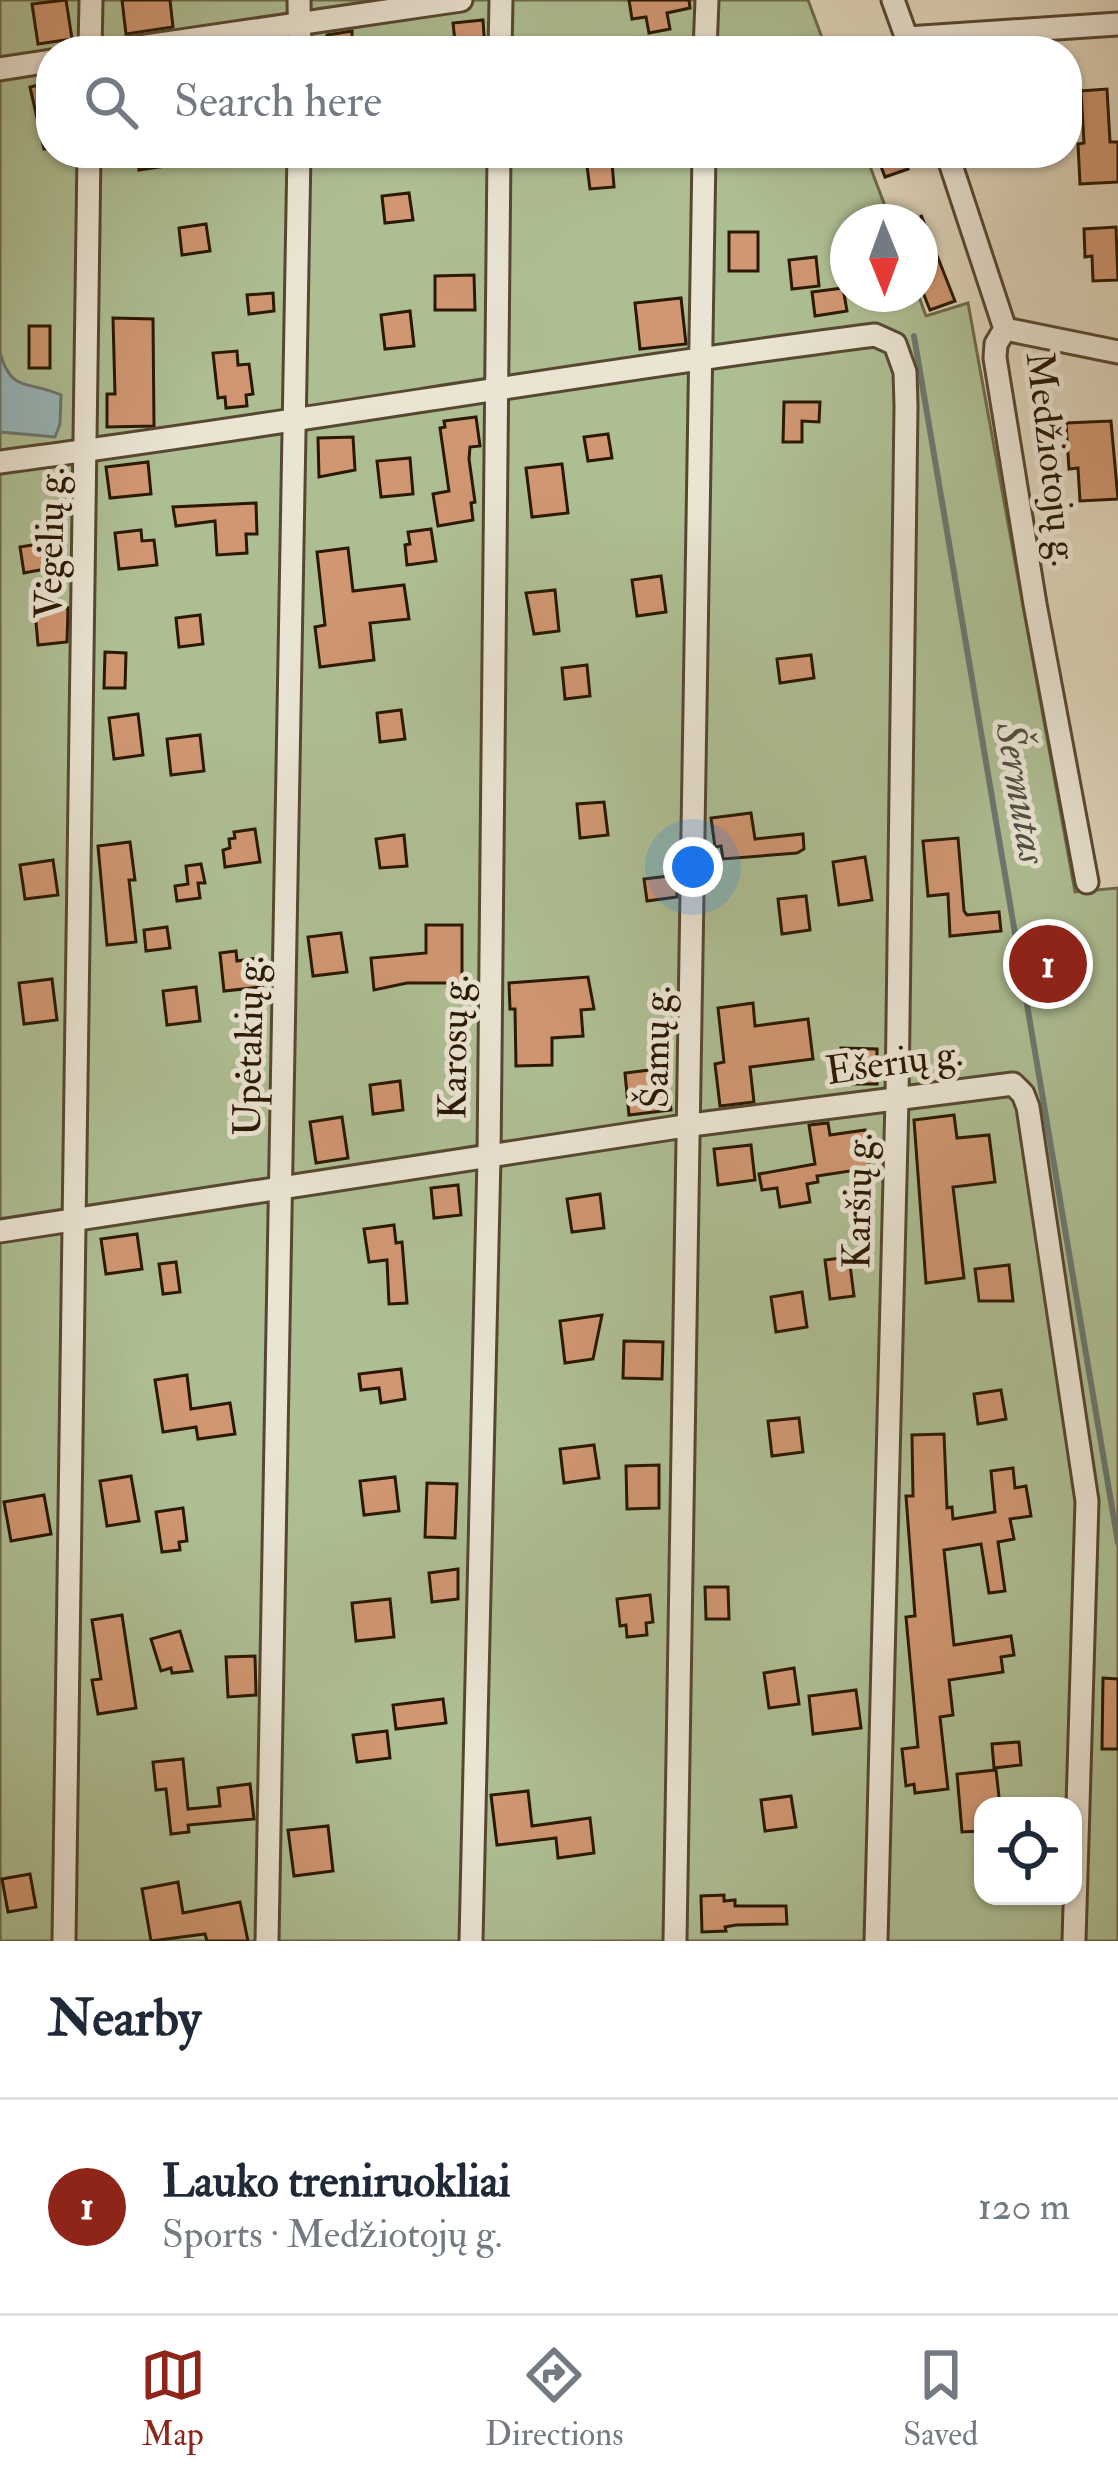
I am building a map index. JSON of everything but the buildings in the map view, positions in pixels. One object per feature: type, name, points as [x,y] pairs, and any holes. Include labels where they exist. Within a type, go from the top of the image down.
[{"type":"street","points":[[90,36],[91,0]]},
{"type":"street","points":[[299,0],[300,36]]},
{"type":"street","points":[[213,36],[461,0]]},
{"type":"street","points":[[500,36],[501,0]]},
{"type":"street","points":[[706,36],[707,0]]},
{"type":"street","points":[[893,0],[906,36]]},
{"type":"street","points":[[997,36],[1118,25]]},
{"type":"street","points":[[0,69],[36,63]]},
{"type":"street","name":"Vėgėlių g.","points":[[64,1941],[89,168]]},
{"type":"street","name":"Upėtakių g.","points":[[267,1941],[299,168]]},
{"type":"street","name":"Karosų g.","points":[[471,1941],[489,1156],[499,168]]},
{"type":"street","name":"Šamų g.","points":[[675,1941],[704,168]]},
{"type":"street","name":"Medžiotojų g.","points":[[952,168],[1005,328],[995,358],[1087,883]]},
{"type":"street","name":"Medžiotojų g.","points":[[1005,328],[1118,352]]},
{"type":"street","name":"Karšių g.","points":[[701,357],[875,335],[895,344],[902,358],[906,406],[897,1099],[876,1941]]},
{"type":"street","points":[[0,462],[496,392],[701,357]]},
{"type":"street","name":"Ešerių g.","points":[[0,1231],[691,1125],[1013,1084],[1028,1107],[1087,1502],[1074,1941]]},
{"type":"green space","points":[[0,0],[808,0],[821,36],[36,36],[36,168],[871,168],[884,204],[830,204],[830,312],[925,312],[926,316],[968,303],[1075,892],[1118,888],[1118,1941],[0,1941]]},
{"type":"water","points":[[0,353],[16,380],[61,395],[55,437],[0,432]]},
{"type":"waterway","name":"Šermutas","points":[[914,336],[1118,1543]]},
{"type":"place","name":"Lauko treniruokliai","points":[[1048,964]]}]
